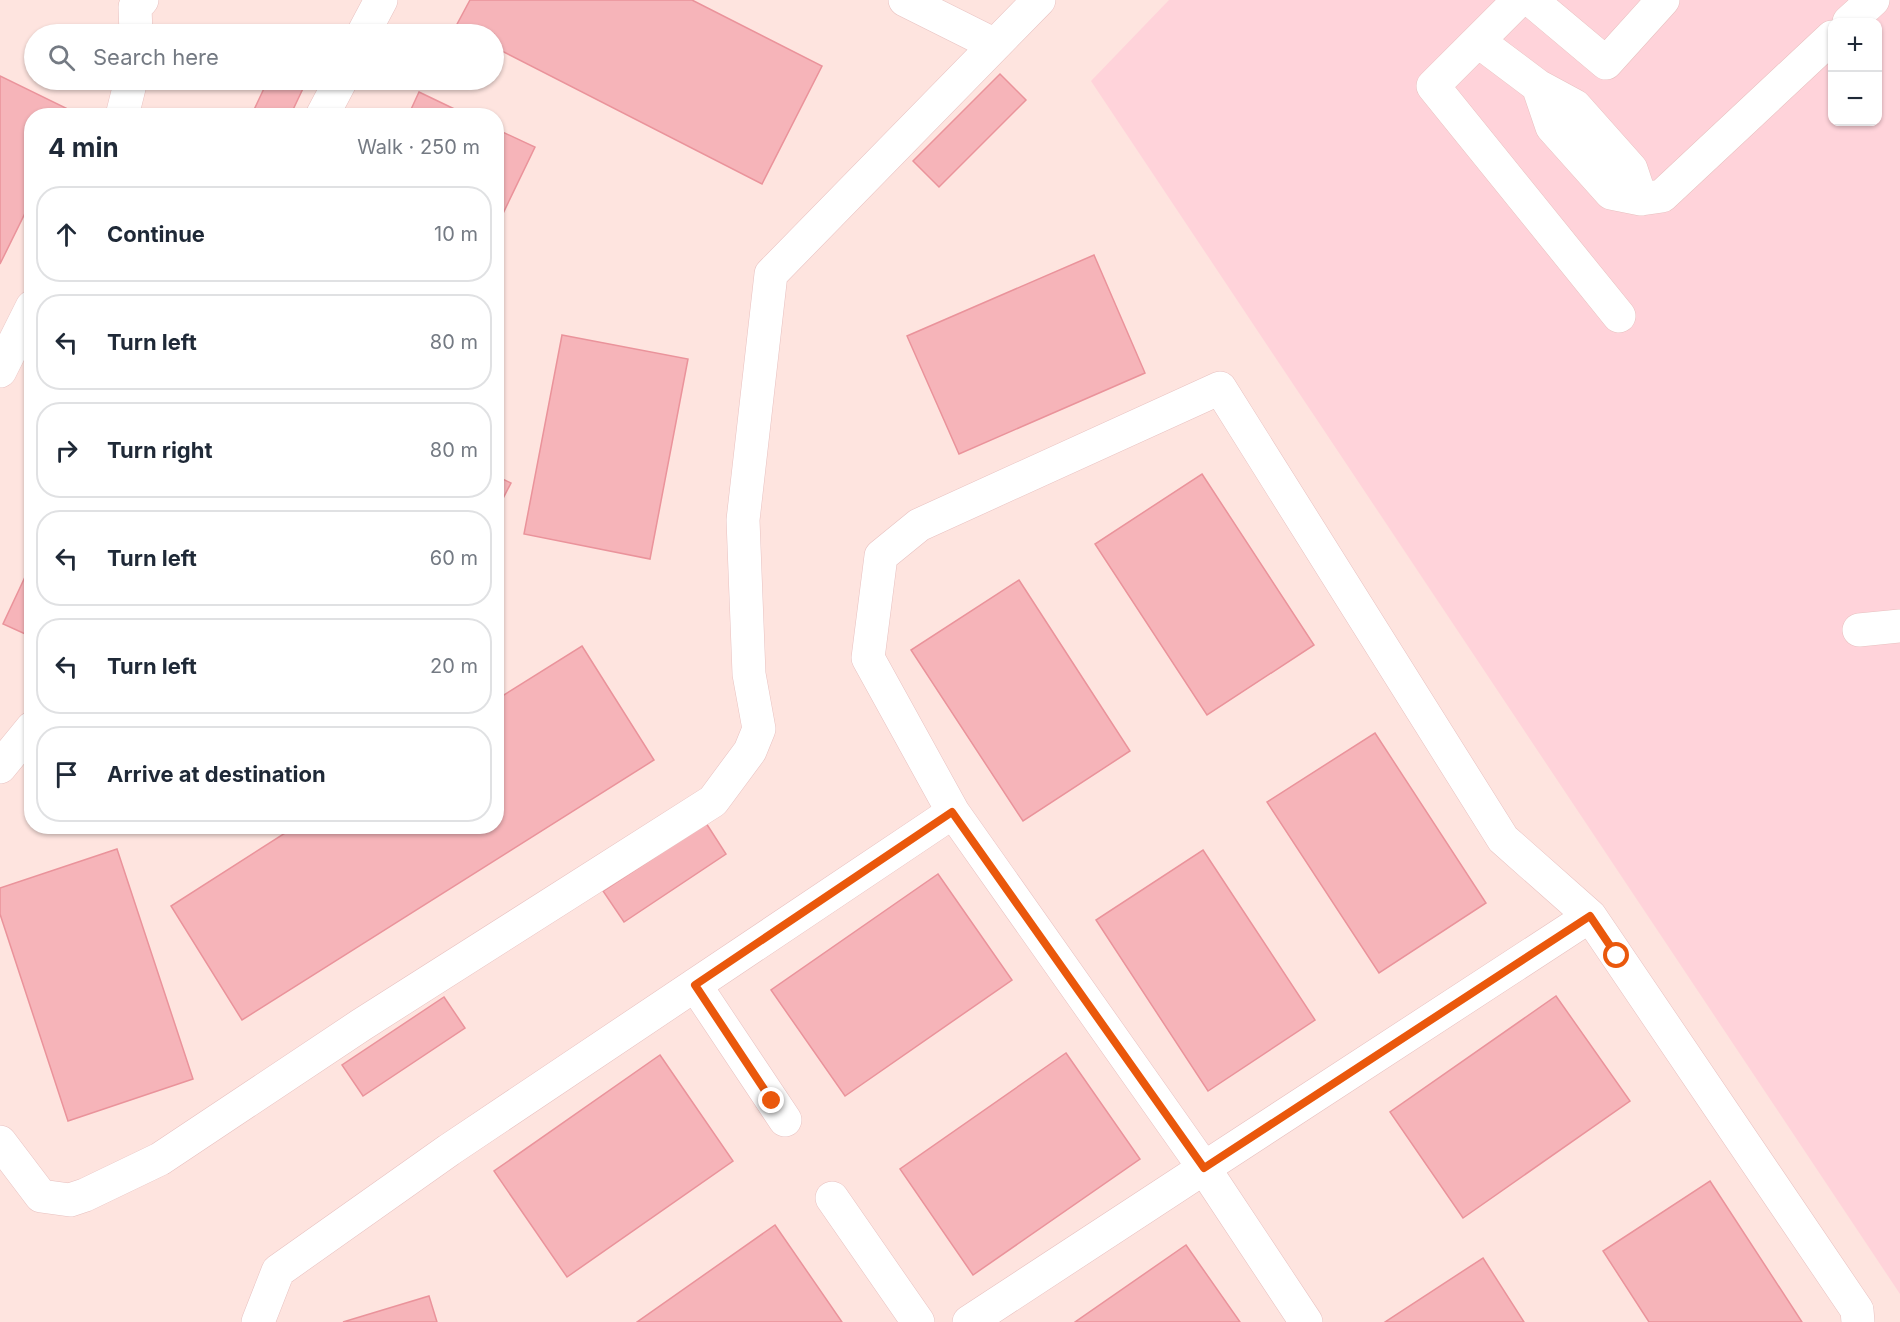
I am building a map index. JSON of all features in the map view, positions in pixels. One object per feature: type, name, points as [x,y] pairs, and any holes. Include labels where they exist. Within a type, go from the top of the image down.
[{"type":"lane","points":[[136,24],[135,7],[142,0]]},
{"type":"lane","points":[[368,24],[381,0]]},
{"type":"lane","points":[[905,0],[995,45]]},
{"type":"lane","points":[[0,1142],[41,1196],[70,1200],[85,1195],[160,1159],[361,1024],[713,801],[750,751],[759,729],[749,674],[743,520],[771,274],[1039,0]]},
{"type":"lane","points":[[1519,0],[1433,86],[1619,316]]},
{"type":"lane","points":[[1531,0],[1606,63],[1663,0]]},
{"type":"lane","points":[[1853,18],[1873,0]]},
{"type":"lane","points":[[1478,41],[1538,86],[1552,127],[1611,193],[1641,199],[1662,195],[1828,42]]},
{"type":"lane","points":[[124,108],[128,90]]},
{"type":"lane","points":[[326,108],[336,90]]},
{"type":"lane","points":[[0,371],[24,323]]},
{"type":"lane","points":[[1306,1322],[1204,1168],[952,812],[868,658],[881,556],[919,525],[1220,388],[1503,838],[1590,916],[1857,1310],[1858,1322]]},
{"type":"lane","points":[[1858,630],[1900,626]]},
{"type":"lane","points":[[0,767],[24,738]]},
{"type":"lane","points":[[258,1322],[278,1270],[449,1150],[952,812]]},
{"type":"lane","points":[[969,1322],[1590,916]]},
{"type":"lane","points":[[695,985],[785,1120]]},
{"type":"lane","points":[[832,1198],[918,1322]]},
{"type":"shaded area","points":[[1169,0],[1900,0],[1900,1294],[1091,81]]},
{"type":"building","points":[[470,0],[692,0],[822,66],[762,184],[504,52],[504,24],[457,24]]},
{"type":"building","points":[[1000,74],[1026,100],[939,187],[913,161]]},
{"type":"building","points":[[0,76],[24,88],[24,90],[29,90],[66,108],[24,108],[24,215],[0,264]]},
{"type":"building","points":[[263,90],[302,90],[294,108],[255,108]]},
{"type":"building","points":[[419,92],[452,108],[412,108]]},
{"type":"building","points":[[504,133],[535,147],[504,211]]},
{"type":"building","points":[[1094,255],[1145,373],[959,454],[907,336]]},
{"type":"building","points":[[562,335],[688,359],[650,559],[524,534]]},
{"type":"building","points":[[1202,474],[1314,645],[1207,715],[1095,544]]},
{"type":"building","points":[[504,480],[511,483],[504,497]]},
{"type":"building","points":[[24,579],[24,633],[3,624]]},
{"type":"building","points":[[1019,580],[1130,751],[1023,821],[911,650]]},
{"type":"building","points":[[582,646],[654,760],[242,1020],[171,906],[284,834],[504,834],[504,695]]},
{"type":"building","points":[[1375,733],[1486,903],[1379,973],[1267,802]]},
{"type":"building","points":[[706,823],[726,854],[624,922],[603,891]]},
{"type":"building","points":[[117,849],[193,1079],[68,1121],[0,914],[0,888]]},
{"type":"building","points":[[1203,850],[1315,1020],[1208,1091],[1096,920]]},
{"type":"building","points":[[938,874],[1012,980],[845,1096],[771,990]]},
{"type":"building","points":[[1556,996],[1630,1101],[1463,1218],[1390,1112]]},
{"type":"building","points":[[444,997],[465,1028],[363,1096],[342,1065]]},
{"type":"building","points":[[1066,1053],[1140,1159],[973,1275],[900,1169]]},
{"type":"building","points":[[660,1055],[733,1161],[567,1277],[494,1171]]},
{"type":"building","points":[[1710,1181],[1802,1322],[1649,1322],[1603,1251]]},
{"type":"building","points":[[775,1225],[842,1322],[637,1322]]},
{"type":"building","points":[[1186,1245],[1240,1322],[1075,1322]]},
{"type":"building","points":[[1483,1258],[1524,1322],[1385,1322]]},
{"type":"building","points":[[429,1296],[437,1322],[343,1322]]},
{"type":"route","points":[[772,1101],[695,985],[952,812],[1204,1168],[1590,916],[1617,956]]}]
